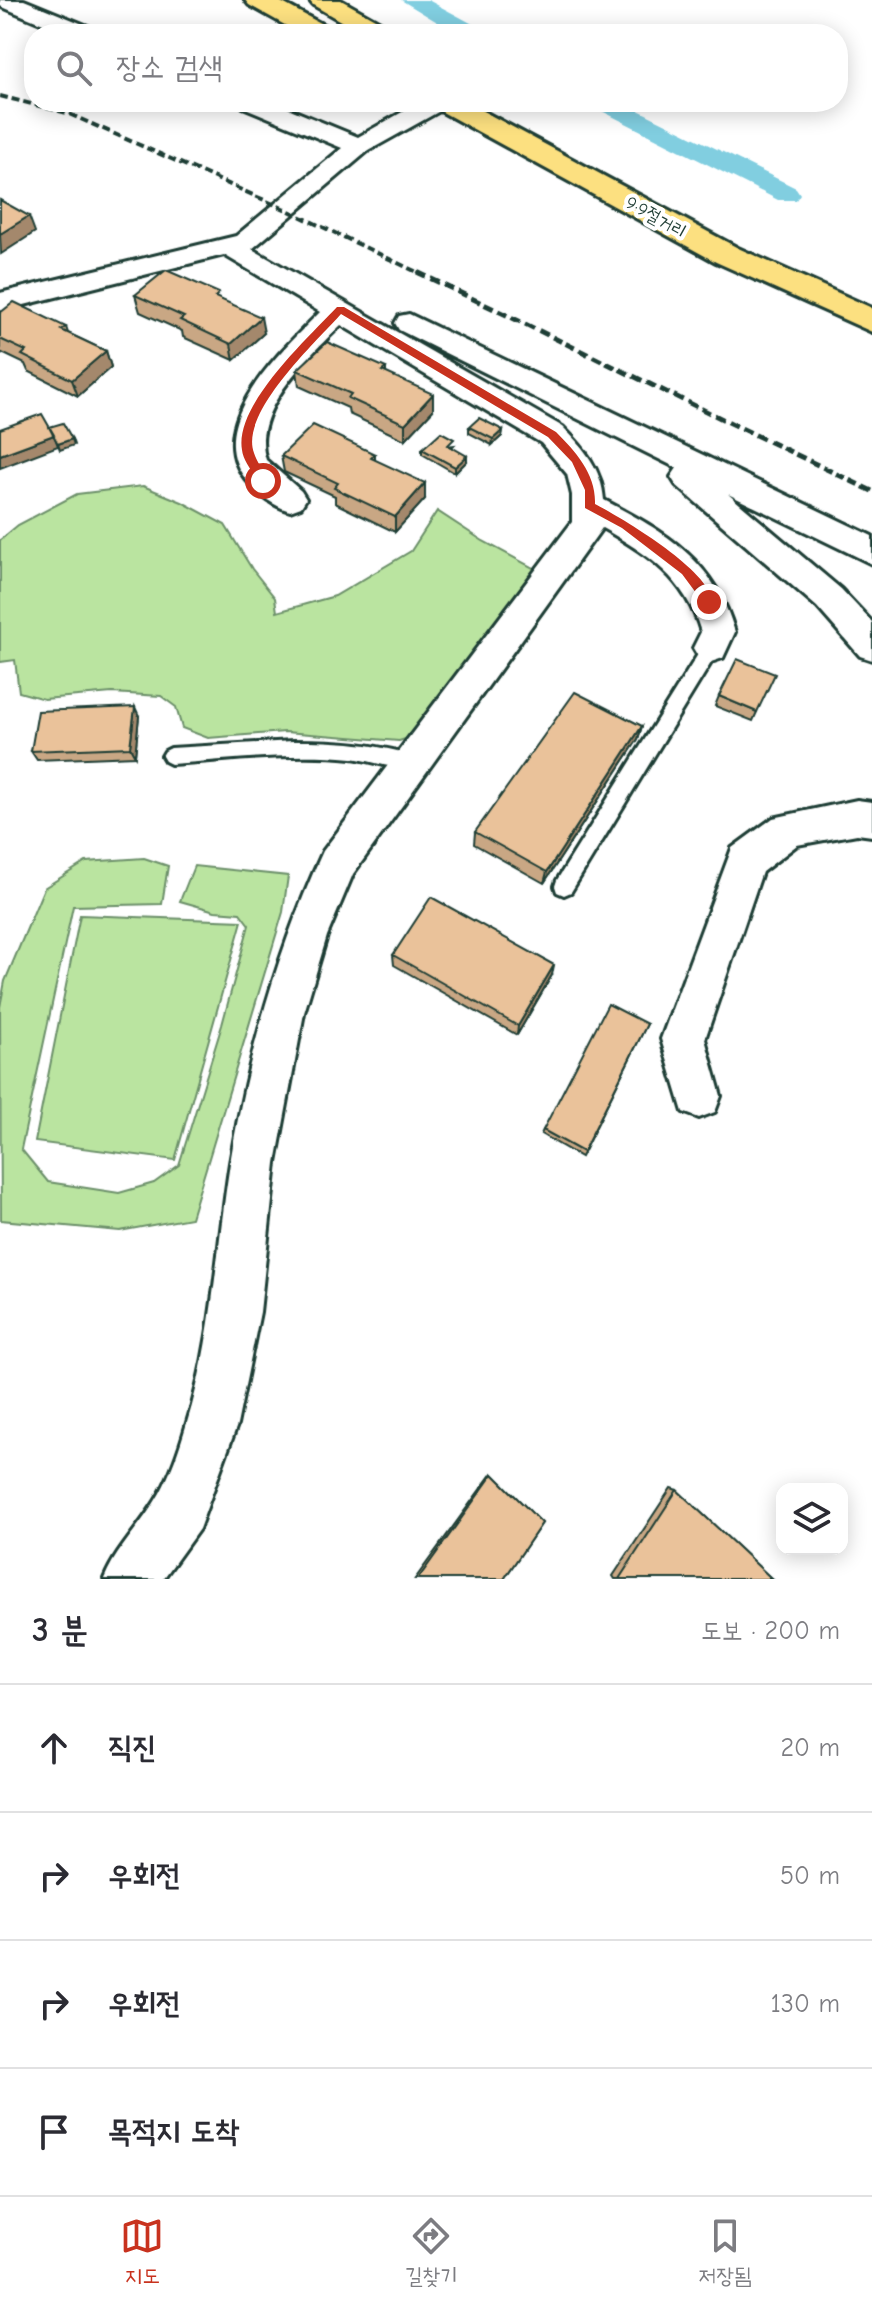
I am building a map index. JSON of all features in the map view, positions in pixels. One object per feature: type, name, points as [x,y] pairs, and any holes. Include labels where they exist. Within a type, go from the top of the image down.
[{"type":"highway","points":[[258,0],[302,24]]},
{"type":"highway","points":[[322,0],[364,24]]},
{"type":"highway","name":"9·9절거리","points":[[463,112],[727,255],[872,321]]},
{"type":"highway","name":"9·9절거리","points":[[522,112],[642,177]]},
{"type":"highway","points":[[739,229],[795,259],[872,292]]},
{"type":"street","points":[[5,0],[63,24]]},
{"type":"street","points":[[276,112],[359,146]]},
{"type":"street","points":[[0,302],[238,245],[359,146],[420,112]]},
{"type":"street","points":[[131,1579],[180,1510],[212,1425],[236,1312],[253,1163],[283,1013],[307,936],[337,864],[588,524],[590,490],[576,460],[552,435],[238,245]]},
{"type":"street","points":[[238,245],[872,551]]},
{"type":"street","points":[[290,499],[263,481],[247,451],[251,423],[271,385],[340,309]]},
{"type":"street","points":[[646,441],[829,598],[872,646]]},
{"type":"street","points":[[589,506],[626,525],[686,571],[709,602],[714,617],[718,632],[711,648]]},
{"type":"street","points":[[699,1096],[683,1039],[746,861],[787,830],[857,817],[872,819]]},
{"type":"lane","points":[[564,886],[711,648]]},
{"type":"lane","points":[[171,756],[328,749],[386,754],[413,763]]},
{"type":"green space","points":[[143,486],[225,525],[252,569],[275,598],[277,612],[335,596],[411,551],[437,511],[483,541],[539,571],[421,734],[399,741],[285,732],[208,738],[182,728],[176,707],[161,696],[112,693],[44,699],[19,692],[15,660],[0,662],[0,540],[18,525],[77,494]]},
{"type":"green space","points":[[144,858],[168,866],[162,904],[73,906],[21,1149],[48,1182],[119,1193],[154,1183],[179,1165],[249,925],[240,913],[215,911],[180,901],[194,866],[288,876],[283,912],[191,1218],[120,1231],[1,1220],[0,1007],[5,981],[44,888],[86,862]]},
{"type":"green space","points":[[80,915],[242,921],[175,1160],[35,1142]]},
{"type":"building","points":[[0,200],[29,216],[0,234]]},
{"type":"building","points":[[166,270],[219,293],[215,297],[261,317],[231,344],[180,320],[184,317],[135,295]]},
{"type":"building","points":[[14,302],[66,327],[61,330],[106,351],[72,380],[22,355],[26,351],[0,339],[0,313]]},
{"type":"building","points":[[327,342],[386,368],[382,371],[433,394],[405,424],[348,398],[351,394],[297,370]]},
{"type":"building","points":[[42,414],[54,435],[0,455],[0,429]]},
{"type":"building","points":[[479,418],[503,430],[493,439],[469,427]]},
{"type":"building","points":[[63,423],[72,439],[58,444],[49,427]]},
{"type":"building","points":[[313,425],[375,454],[371,458],[425,483],[395,517],[334,488],[338,483],[281,456]]},
{"type":"building","points":[[441,432],[454,439],[448,445],[467,456],[455,467],[422,449]]},
{"type":"building","points":[[737,659],[775,674],[757,712],[719,696]]},
{"type":"building","points":[[575,692],[642,726],[547,872],[475,832]]},
{"type":"building","points":[[135,707],[130,747],[31,751],[38,711]]},
{"type":"building","points":[[431,897],[554,965],[518,1026],[393,955]]},
{"type":"building","points":[[608,1004],[647,1024],[583,1152],[543,1130]]},
{"type":"building","points":[[493,1474],[542,1523],[504,1579],[418,1579]]},
{"type":"building","points":[[677,1490],[772,1579],[619,1579]]},
{"type":"waterway","points":[[412,0],[456,24]]},
{"type":"waterway","points":[[623,112],[787,194]]},
{"type":"railway","points":[[0,96],[24,102]]},
{"type":"railway","points":[[63,112],[287,210],[421,274]]},
{"type":"railway","points":[[417,272],[872,491]]},
{"type":"route","points":[[263,481],[247,451],[251,423],[271,385],[304,345],[340,309],[552,435],[576,460],[590,490],[589,506],[626,525],[686,571],[709,602]]}]
